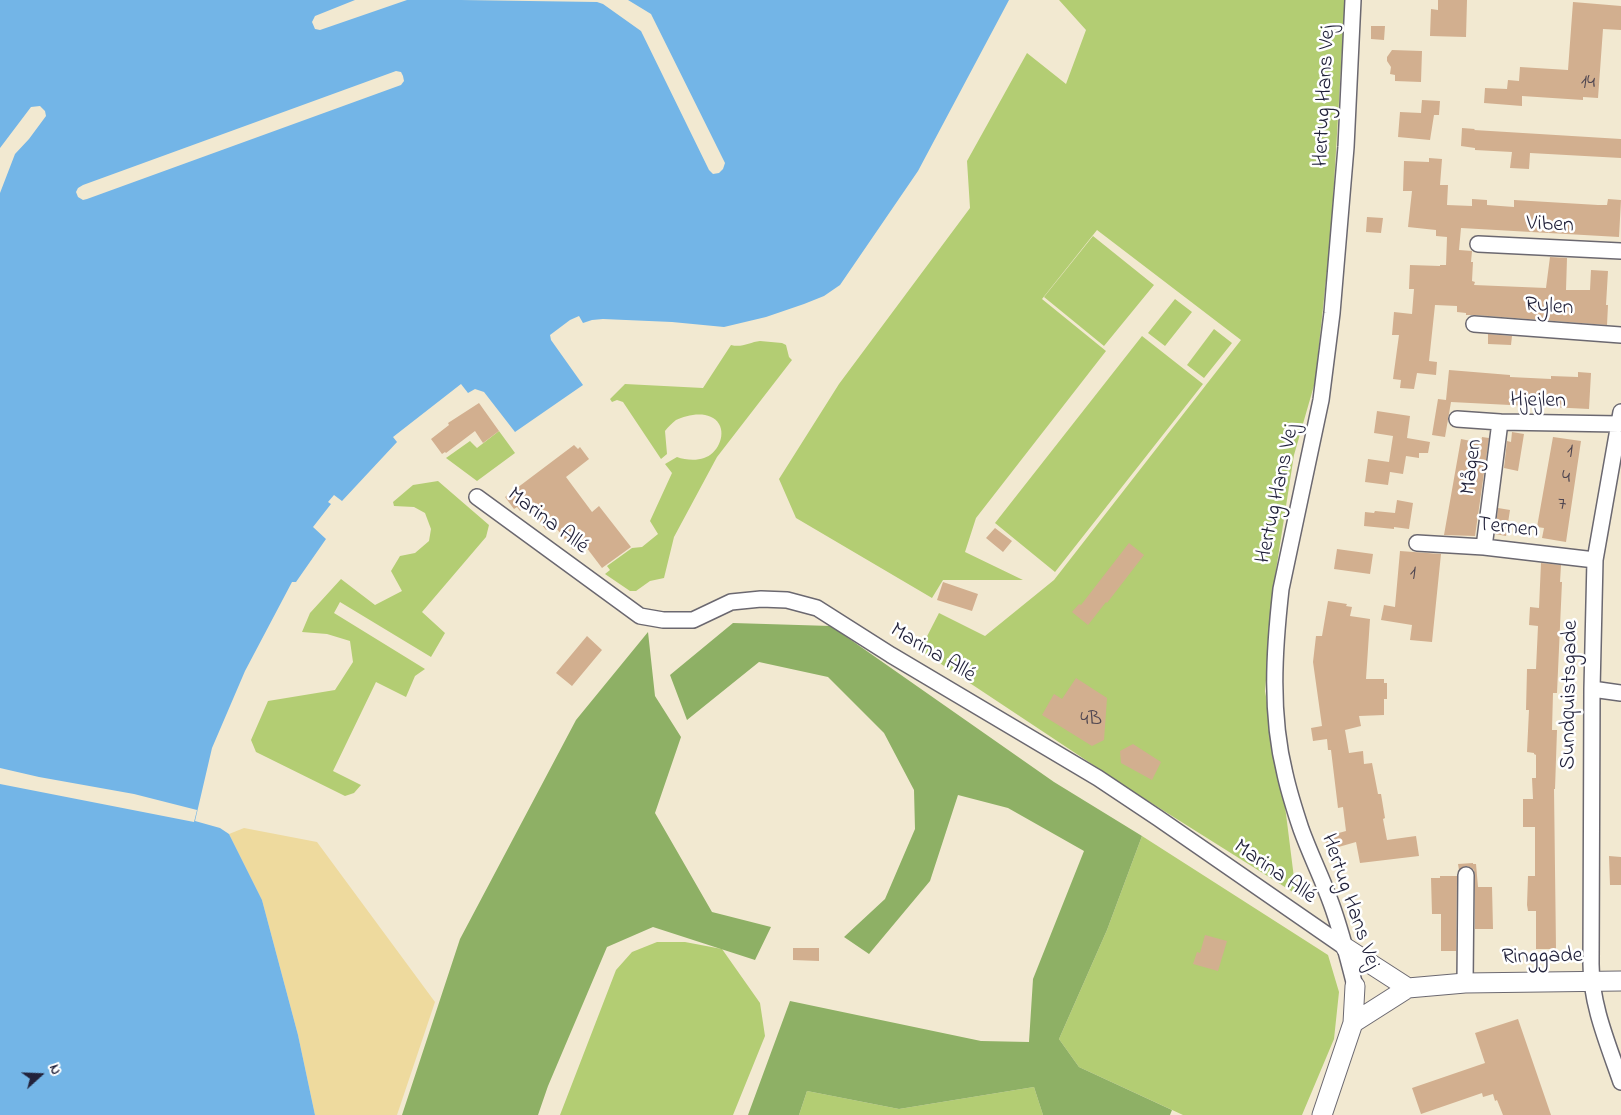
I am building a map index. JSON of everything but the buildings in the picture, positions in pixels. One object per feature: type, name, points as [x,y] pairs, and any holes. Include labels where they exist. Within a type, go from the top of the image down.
[{"type":"street","name":"Hertug Hans Vej","points":[[1353,0],[1346,146],[1332,313],[1321,400],[1281,590],[1274,690],[1276,724],[1285,773],[1301,828],[1330,901],[1346,948],[1355,986]]},
{"type":"street","name":"Viben","points":[[1478,244],[1621,251]]},
{"type":"street","name":"Rylen","points":[[1474,324],[1621,335]]},
{"type":"street","name":"Hjejlen","points":[[1457,419],[1500,422],[1620,418]]},
{"type":"street","name":"Sundquistsgade","points":[[1620,418],[1595,560],[1592,689],[1591,981],[1596,1006],[1621,1082]]},
{"type":"street","name":"Mågen","points":[[1484,547],[1500,422]]},
{"type":"street","name":"Marina Allé","points":[[477,497],[640,616],[664,620],[693,620],[731,602],[761,599],[787,600],[817,608],[891,655],[1098,778],[1346,948]]},
{"type":"street","name":"Ternen","points":[[1417,543],[1484,547],[1595,560]]},
{"type":"street","points":[[1592,689],[1621,693]]},
{"type":"street","points":[[1464,984],[1466,875]]},
{"type":"street","points":[[1346,948],[1408,988]]},
{"type":"street","name":"Ringgade","points":[[1353,1023],[1408,988],[1464,984],[1621,981]]},
{"type":"street","points":[[1322,1115],[1353,1023],[1355,986]]},
{"type":"green space","points":[[1059,0],[1345,0],[1331,234],[1315,382],[1294,455],[1276,570],[1265,691],[1285,806],[1296,894],[1137,794],[920,650],[939,613],[985,636],[1054,580],[1241,340],[1097,230],[1042,299],[1106,351],[976,518],[965,552],[1023,580],[943,580],[932,598],[796,518],[779,479],[839,384],[970,208],[967,161],[1027,53],[1066,84],[1086,30]]},
{"type":"green space","points":[[1093,236],[1154,285],[1104,346],[1044,297]]},
{"type":"green space","points":[[1175,299],[1192,312],[1165,346],[1148,333]]},
{"type":"green space","points":[[1214,329],[1232,343],[1204,378],[1187,365]]},
{"type":"green space","points":[[1142,336],[1203,384],[1055,572],[995,523]]},
{"type":"green space","points":[[760,341],[786,345],[789,357],[792,360],[717,457],[674,537],[664,578],[650,581],[636,591],[630,591],[605,574],[610,570],[607,566],[632,548],[642,547],[658,534],[650,521],[672,473],[665,464],[677,457],[694,460],[709,456],[719,444],[721,429],[715,420],[705,415],[693,415],[675,421],[665,431],[667,454],[661,459],[623,402],[617,400],[612,402],[610,399],[625,384],[703,388],[731,345],[735,346]]},
{"type":"green space","points":[[499,431],[515,453],[477,481],[446,458],[470,441],[477,448]]},
{"type":"green space","points":[[438,481],[489,525],[486,537],[422,612],[445,633],[431,657],[340,602],[334,613],[425,669],[415,676],[406,697],[376,682],[333,771],[361,785],[354,793],[345,796],[256,752],[251,740],[268,701],[335,690],[353,662],[350,641],[327,634],[302,632],[310,613],[341,579],[375,605],[402,591],[391,571],[400,556],[415,553],[429,541],[431,529],[425,513],[414,507],[394,506],[393,502],[413,485]]},
{"type":"green space","points":[[733,623],[831,626],[1054,782],[1142,836],[1107,930],[1059,1039],[1079,1067],[1172,1110],[1170,1115],[1043,1115],[1034,1087],[899,1109],[807,1091],[799,1115],[748,1115],[790,1001],[981,1041],[1029,1042],[1033,979],[1084,851],[1008,808],[958,795],[930,881],[869,954],[844,937],[885,899],[915,829],[914,790],[884,733],[828,677],[759,662],[687,720],[670,675]]},
{"type":"green space","points":[[648,632],[655,696],[681,737],[655,813],[712,912],[771,927],[755,960],[653,927],[607,947],[548,1086],[538,1115],[402,1115],[460,939],[576,720]]},
{"type":"green space","points":[[1142,836],[1328,955],[1339,992],[1334,1039],[1302,1115],[1183,1115],[1079,1067],[1059,1039],[1107,930]]},
{"type":"green space","points":[[657,942],[685,942],[722,949],[760,1003],[765,1036],[733,1115],[560,1115],[616,970],[632,952]]},
{"type":"green space","points":[[1034,1087],[1043,1115],[799,1115],[807,1091],[899,1109]]},
{"type":"sand","points":[[244,828],[317,842],[435,1002],[397,1115],[315,1115],[298,1035],[262,900],[229,834]]},
{"type":"water","points":[[0,0],[1009,0],[918,171],[840,285],[824,296],[804,304],[766,317],[724,327],[672,322],[603,319],[583,323],[579,316],[570,320],[550,335],[551,340],[583,385],[515,432],[484,392],[475,389],[468,393],[461,384],[393,437],[397,442],[342,501],[334,495],[328,502],[331,504],[313,527],[326,539],[296,582],[292,582],[245,671],[212,748],[195,821],[220,828],[229,834],[262,900],[298,1035],[315,1115],[0,1115]]},
{"type":"pier","points":[[355,0],[407,0],[320,30],[315,29],[312,22],[315,16]]},
{"type":"pier","points":[[461,0],[628,0],[651,14],[725,163],[723,169],[719,173],[713,174],[709,170],[641,31],[603,4],[597,2]]},
{"type":"pier","points":[[396,71],[401,72],[403,76],[404,81],[401,85],[87,199],[83,200],[78,197],[76,192],[83,185]]},
{"type":"pier","points":[[40,106],[45,111],[46,116],[15,154],[0,193],[0,148],[31,107]]},
{"type":"pier","points":[[0,768],[134,794],[197,810],[194,822],[0,784]]}]
